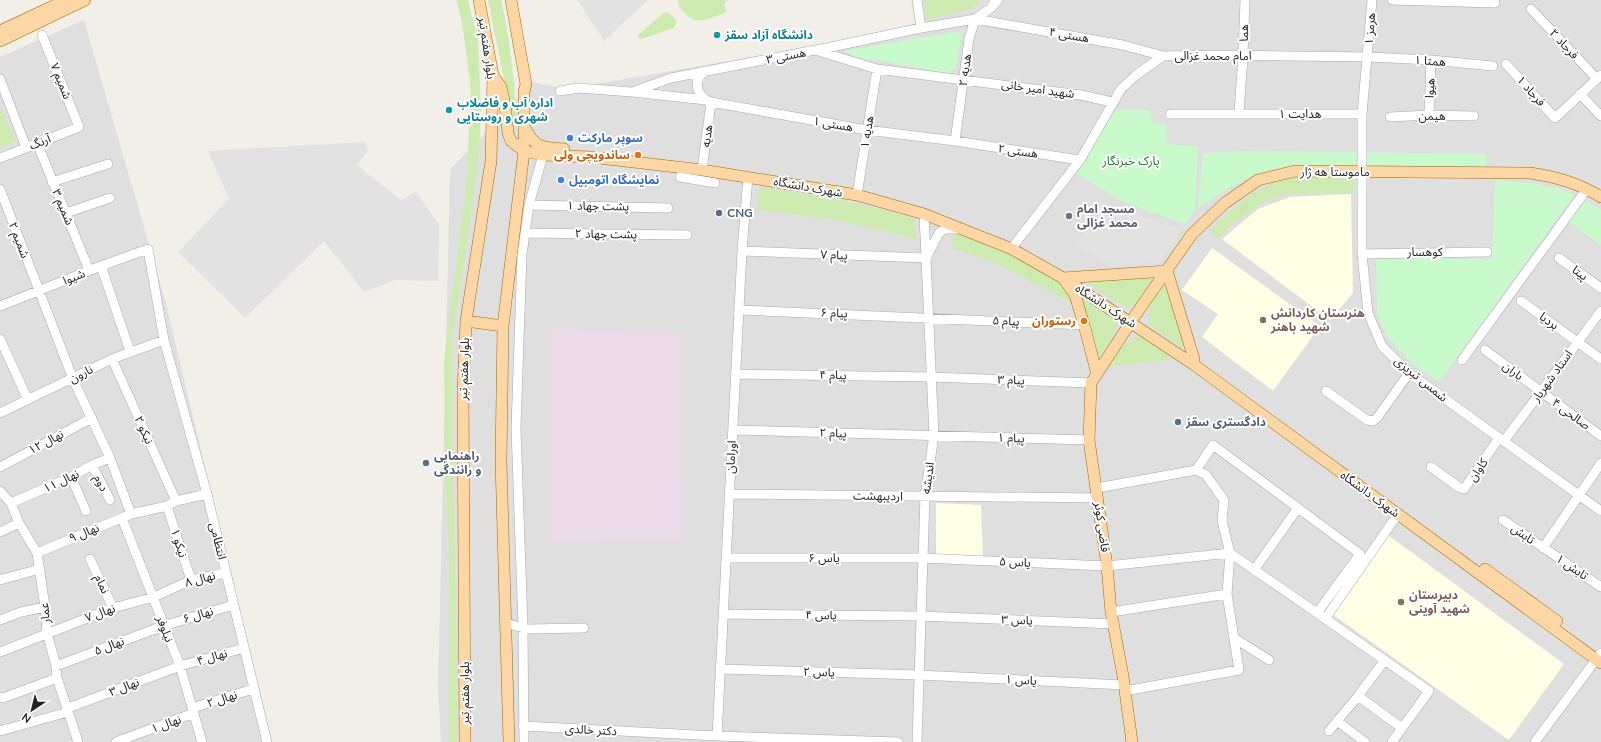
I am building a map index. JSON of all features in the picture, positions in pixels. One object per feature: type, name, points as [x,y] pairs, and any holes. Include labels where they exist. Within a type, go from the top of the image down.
[{"type":"main road","points":[[0,31],[66,0]]},
{"type":"main road","points":[[0,41],[85,0]]},
{"type":"main road","name":"بلوار هفتم تیر","points":[[465,742],[463,392],[466,321],[491,161],[493,75],[479,0]]},
{"type":"main road","points":[[509,742],[501,461],[503,326],[524,151],[524,92],[526,84],[511,0]]},
{"type":"main road","points":[[493,75],[501,87],[505,105],[508,133],[511,141],[524,151]]},
{"type":"main road","points":[[525,128],[531,140],[538,145],[607,152],[857,192],[919,206],[1013,246]]},
{"type":"main road","name":"شهرک دانشگاه","points":[[524,151],[548,155],[591,157],[702,168],[748,177],[857,192],[924,214],[959,229],[1013,246],[1067,277],[1193,361],[1398,514],[1600,656]]},
{"type":"main road","name":"ماموستا هه ژار","points":[[1132,320],[1192,234],[1225,203],[1258,180],[1295,171],[1530,173],[1566,180],[1601,197]]},
{"type":"main road","points":[[1094,378],[1084,325],[1067,277],[1167,271],[1193,361],[1303,436],[1600,656]]},
{"type":"main road","points":[[1094,378],[1132,320]]},
{"type":"main road","points":[[466,321],[503,326]]},
{"type":"main road","name":"قاضی کوثر","points":[[1094,378],[1089,440],[1107,566],[1111,612],[1132,742]]},
{"type":"street","points":[[917,0],[921,28]]},
{"type":"street","points":[[815,50],[921,28],[975,19],[998,0]]},
{"type":"street","name":"هما","points":[[1239,113],[1245,0]]},
{"type":"street","name":"هرمز ۱","points":[[1368,58],[1372,0]]},
{"type":"street","points":[[1392,0],[1495,3]]},
{"type":"street","name":"فرجاد ۲","points":[[1532,9],[1599,77]]},
{"type":"street","name":"هستی ۴","points":[[975,19],[1123,45],[1163,56]]},
{"type":"street","name":"هدیه ۲","points":[[955,141],[969,39],[975,19]]},
{"type":"street","name":"شمیم ۷","points":[[42,35],[80,128]]},
{"type":"street","name":"هستی ۳","points":[[632,92],[670,78],[815,50],[877,69],[964,79]]},
{"type":"street","name":"امام محمد غزالی","points":[[1013,246],[1080,160],[1112,102],[1121,89],[1136,75],[1163,56],[1368,58]]},
{"type":"street","name":"همتا ۱","points":[[1368,58],[1432,60],[1493,66]]},
{"type":"street","name":"شمس تبریزی","points":[[1368,58],[1362,114],[1362,254],[1368,313],[1382,346],[1410,373],[1601,511]]},
{"type":"street","name":"هیوا","points":[[1428,115],[1432,60]]},
{"type":"street","name":"فرجاد ۱","points":[[1506,64],[1555,118],[1580,94]]},
{"type":"street","name":"هدیه ۱","points":[[857,192],[877,69]]},
{"type":"street","points":[[705,71],[700,76],[697,86],[700,94],[709,101]]},
{"type":"street","points":[[1599,77],[1580,94],[1601,116]]},
{"type":"street","points":[[0,79],[26,147]]},
{"type":"street","name":"شهید امیر خانی","points":[[964,79],[1081,95],[1112,102]]},
{"type":"street","name":"هستی ۱","points":[[560,91],[578,88],[632,92],[709,101],[867,130],[955,141]]},
{"type":"street","name":"هدیه","points":[[702,168],[709,101]]},
{"type":"street","name":"هدایت ۱","points":[[1170,114],[1362,114]]},
{"type":"street","name":"هیمن","points":[[1390,117],[1428,115],[1474,116]]},
{"type":"street","name":"آرنگ","points":[[0,158],[80,128]]},
{"type":"street","name":"هستی ۲","points":[[955,141],[1080,160]]},
{"type":"street","name":"شمیم ۳","points":[[37,143],[89,270]]},
{"type":"street","points":[[524,742],[523,627],[516,428],[522,255],[529,205],[548,155]]},
{"type":"street","points":[[52,182],[108,164]]},
{"type":"street","points":[[680,177],[715,183]]},
{"type":"street","name":"اورامان","points":[[717,736],[742,251],[748,177]]},
{"type":"street","name":"شمیم ۲","points":[[0,189],[73,379]]},
{"type":"street","points":[[1462,360],[1587,189]]},
{"type":"street","points":[[66,213],[110,198]]},
{"type":"street","name":"پشت جهاد ۱","points":[[529,205],[668,208]]},
{"type":"street","name":"اندیشه","points":[[917,742],[925,496],[934,435],[924,214]]},
{"type":"street","points":[[926,258],[939,233],[945,229],[959,229]]},
{"type":"street","name":"پشت جهاد ۲","points":[[526,233],[686,235]]},
{"type":"street","name":"شیوا","points":[[0,306],[89,270],[148,249]]},
{"type":"street","name":"انتظامی","points":[[148,249],[164,340],[207,494],[266,742]]},
{"type":"street","name":"پیام ۷","points":[[742,251],[926,258]]},
{"type":"street","name":"کوهسار","points":[[1362,254],[1487,252]]},
{"type":"street","name":"پیتا","points":[[1559,258],[1601,288]]},
{"type":"street","points":[[101,266],[130,351]]},
{"type":"street","name":"بردیا","points":[[1521,301],[1601,359]]},
{"type":"street","name":"پیام ۶","points":[[739,310],[928,317]]},
{"type":"street","name":"استاد شهریار","points":[[1502,440],[1541,392],[1601,311]]},
{"type":"street","name":"پیام ۵","points":[[928,317],[1084,325]]},
{"type":"street","points":[[0,339],[28,400]]},
{"type":"street","name":"نارون","points":[[0,413],[112,359],[130,351],[164,340]]},
{"type":"street","name":"باران","points":[[1485,350],[1541,392]]},
{"type":"street","name":"نیکو ۲","points":[[112,359],[176,501]]},
{"type":"street","points":[[1326,391],[1367,420],[1373,421],[1377,418],[1410,373]]},
{"type":"street","name":"پیام ۴","points":[[736,374],[931,377]]},
{"type":"street","name":"پیام ۳","points":[[931,377],[1094,378]]},
{"type":"street","points":[[73,379],[110,458],[131,514]]},
{"type":"street","name":"صالحی ۴","points":[[1541,392],[1601,436]]},
{"type":"street","name":"نهال ۱۲","points":[[0,467],[92,418]]},
{"type":"street","name":"پیام ۲","points":[[733,430],[934,435]]},
{"type":"street","name":"پیام ۱","points":[[934,435],[1089,440]]},
{"type":"street","name":"کاوان","points":[[1431,467],[1460,488],[1464,489],[1502,440]]},
{"type":"street","points":[[1269,660],[1234,638],[1227,594],[1230,553],[1222,521],[1224,500],[1206,475],[1196,470],[1213,444],[1360,554],[1317,613]]},
{"type":"street","name":"نهال ۱۱","points":[[11,503],[110,458]]},
{"type":"street","points":[[1543,548],[1601,463]]},
{"type":"street","name":"دوم","points":[[92,465],[110,500]]},
{"type":"street","name":"اردیبهشت","points":[[730,494],[925,496],[1097,493],[1196,470]]},
{"type":"street","points":[[71,477],[86,511]]},
{"type":"street","name":"عمار","points":[[0,491],[11,503],[19,523],[37,553],[46,608],[47,633],[56,666],[57,678],[78,742]]},
{"type":"street","name":"نهال ۹","points":[[37,553],[131,514],[167,506],[176,501],[207,494]]},
{"type":"street","name":"نیکو ۱","points":[[167,506],[191,580]]},
{"type":"street","points":[[1254,570],[1298,508]]},
{"type":"street","points":[[1325,619],[1398,514]]},
{"type":"street","name":"نیلوفر","points":[[122,518],[154,597],[163,626],[180,666],[202,742]]},
{"type":"street","name":"تابش","points":[[1503,520],[1543,548]]},
{"type":"street","points":[[0,532],[19,523]]},
{"type":"street","name":"تابش ۱","points":[[1543,548],[1601,587]]},
{"type":"street","points":[[1230,553],[1429,691],[1392,742]]},
{"type":"street","name":"یاس ۵","points":[[922,558],[1107,566],[1230,553]]},
{"type":"street","name":"یاس ۶","points":[[726,558],[922,558]]},
{"type":"street","name":"نمام","points":[[90,559],[113,608]]},
{"type":"street","points":[[0,580],[40,569]]},
{"type":"street","name":"نهال ۸","points":[[154,597],[191,580],[226,573]]},
{"type":"street","points":[[1111,612],[1227,594]]},
{"type":"street","name":"نهال ۷","points":[[0,652],[113,608],[154,597]]},
{"type":"street","name":"نهال ۶","points":[[163,626],[234,605]]},
{"type":"street","points":[[0,620],[21,612],[46,608]]},
{"type":"street","name":"یاس ۴","points":[[723,614],[920,616]]},
{"type":"street","name":"یاس ۳","points":[[920,616],[1114,624]]},
{"type":"street","points":[[505,623],[528,629],[584,628]]},
{"type":"street","name":"نهال ۵","points":[[56,666],[163,626]]},
{"type":"street","name":"یاس ۱","points":[[919,675],[1124,688],[1239,670],[1234,638]]},
{"type":"street","name":"نهال ۴","points":[[180,666],[244,648]]},
{"type":"street","points":[[1535,742],[1600,656]]},
{"type":"street","points":[[1329,731],[1385,660]]},
{"type":"street","name":"نهال ۳","points":[[0,731],[68,710],[180,666]]},
{"type":"street","name":"یاس ۲","points":[[720,669],[919,675]]},
{"type":"street","points":[[1,700],[57,678]]},
{"type":"street","name":"نهال ۲","points":[[193,711],[253,689]]},
{"type":"street","points":[[1358,696],[1402,728]]},
{"type":"street","name":"نهال ۱","points":[[116,742],[193,711]]},
{"type":"street","points":[[1337,721],[1365,742]]},
{"type":"street","name":"دکتر خالدی","points":[[523,726],[717,736],[898,742]]},
{"type":"shaded area","points":[[577,0],[648,0],[604,41]]},
{"type":"shaded area","points":[[911,0],[1601,0],[1601,742],[441,742],[438,688],[450,170],[533,82],[566,89],[916,29]]},
{"type":"shaded area","points":[[84,20],[165,300],[271,742],[0,742],[0,57]]},
{"type":"shaded area","points":[[365,142],[368,150],[357,165],[401,200],[416,192],[439,224],[438,281],[395,280],[364,292],[324,241],[245,318],[178,252],[229,199],[208,151]]},
{"type":"shaded area","points":[[1351,194],[1353,293],[1330,320],[1222,239],[1258,209],[1290,197]]},
{"type":"shaded area","points":[[1101,203],[1182,230],[1159,262],[1113,266],[1074,246]]},
{"type":"shaded area","name":"هنرستان کاردانش شهید باهنر","points":[[1212,248],[1320,326],[1273,391],[1202,337],[1218,314],[1182,290]]},
{"type":"shaded area","points":[[551,328],[680,333],[683,542],[552,543]]},
{"type":"shaded area","points":[[936,503],[981,505],[983,556],[936,554]]},
{"type":"shaded area","points":[[1388,535],[1564,664],[1509,740],[1332,614]]},
{"type":"green space","points":[[456,0],[468,0],[478,39],[481,112],[479,152],[469,231],[453,332],[453,456],[457,650],[457,742],[449,742],[449,553],[446,497],[444,361],[466,186],[471,89],[462,22]]},
{"type":"green space","points":[[488,0],[501,0],[510,47],[518,127],[513,124]]},
{"type":"green space","points":[[679,0],[728,0],[724,4],[727,12],[709,19],[693,19],[680,7],[678,3]]},
{"type":"green space","points":[[924,0],[980,0],[972,9],[926,20]]},
{"type":"green space","points":[[665,12],[669,13],[677,21],[674,28],[641,39],[638,38],[638,35]]},
{"type":"green space","points":[[962,31],[956,68],[946,73],[853,56],[844,51]]},
{"type":"green space","points":[[0,106],[16,141],[0,148]]},
{"type":"green space","name":"پارک خبرنگار","points":[[1116,109],[1150,110],[1152,123],[1166,124],[1167,144],[1198,147],[1195,211],[1185,224],[1121,201],[1076,173]]},
{"type":"green space","points":[[1253,151],[1486,154],[1486,166],[1306,165],[1278,168],[1256,174],[1226,189],[1198,208],[1203,153]]},
{"type":"green space","points":[[1294,177],[1354,177],[1354,193],[1287,194],[1263,202],[1229,227],[1217,239],[1210,232],[1237,205],[1258,190],[1281,180]]},
{"type":"green space","points":[[1495,180],[1525,182],[1555,188],[1574,195],[1439,382],[1412,363],[1387,337],[1377,314],[1376,257],[1492,259]]},
{"type":"green space","points":[[759,187],[877,208],[915,219],[916,239],[835,220],[758,210]]},
{"type":"green space","points":[[1586,200],[1601,210],[1601,245],[1569,222]]},
{"type":"green space","points":[[954,233],[963,234],[1007,254],[1064,283],[1072,303],[992,261],[951,248]]},
{"type":"green space","points":[[1155,275],[1135,305],[1131,308],[1124,307],[1089,284],[1085,279]]},
{"type":"green space","points":[[1166,283],[1187,351],[1149,325],[1148,318],[1152,302]]},
{"type":"green space","points":[[1082,297],[1118,321],[1118,327],[1099,358]]},
{"type":"green space","points":[[1134,337],[1145,337],[1177,359],[1107,367],[1126,343]]},
{"type":"place","name":"دانشگاه آزاد سقز","points":[[717,35]]},
{"type":"place","name":"اداره آب و فاضلاب شهری و روستایی","points":[[449,110]]},
{"type":"place","name":"سوپر مارکت","points":[[570,138]]},
{"type":"place","name":"ساندویچی ولی","points":[[638,155]]},
{"type":"place","name":"نمایشگاه اتومبیل","points":[[561,180]]},
{"type":"place","name":"CNG","points":[[719,213]]},
{"type":"place","name":"مسجد امام محمد غزالی","points":[[1069,216]]},
{"type":"place","name":"هنرستان کاردانش شهید باهنر","points":[[1263,320]]},
{"type":"place","name":"رستوران","points":[[1084,321]]},
{"type":"place","name":"دادگستری سقز","points":[[1178,422]]},
{"type":"place","name":"راهنمایی و رانندگی","points":[[426,463]]},
{"type":"place","name":"دبیرستان شهید آوینی","points":[[1401,602]]}]
